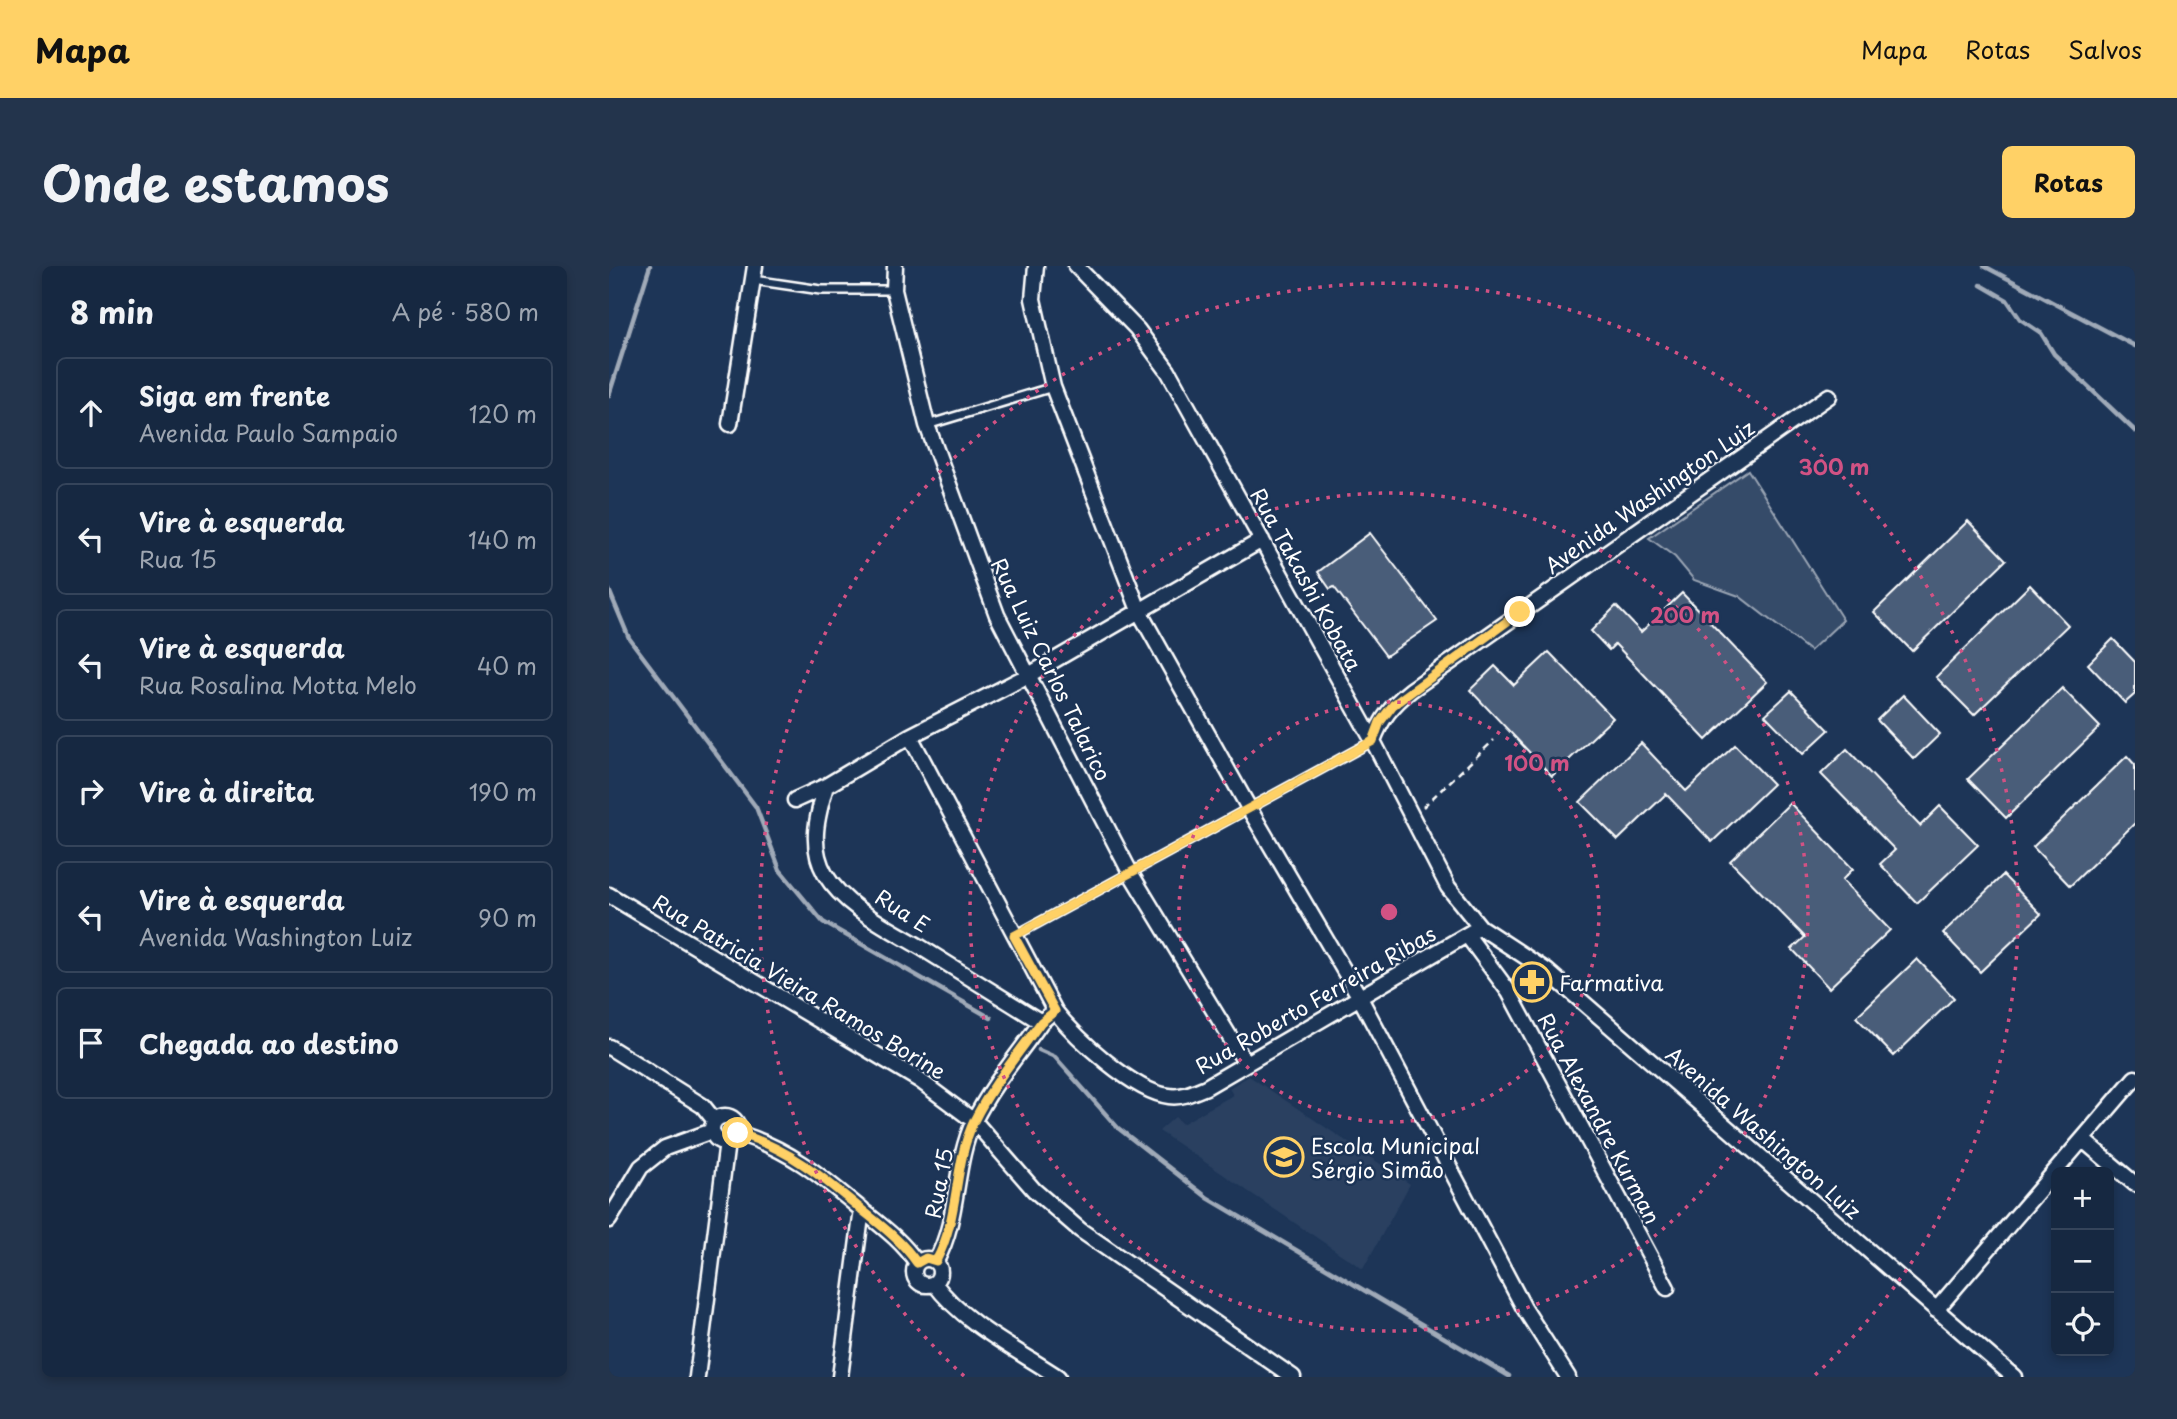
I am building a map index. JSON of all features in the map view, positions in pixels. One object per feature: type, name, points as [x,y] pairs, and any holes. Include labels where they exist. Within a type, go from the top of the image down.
[{"type":"street","name":"Rua Luiz Carlos Talarico","points":[[895,266],[894,290],[927,425],[972,553],[1027,676],[1131,874],[1244,1062]]},
{"type":"street","points":[[1035,266],[1033,299],[1053,387],[1140,613],[1250,810],[1359,996],[1524,1308],[1568,1377]]},
{"type":"street","name":"Rua Takashi Kobata","points":[[1076,266],[1137,329],[1168,371],[1373,741],[1448,887],[1480,927]]},
{"type":"street","points":[[730,424],[754,273]]},
{"type":"street","name":"Avenida Washington Luiz","points":[[1373,741],[1380,722],[1393,705],[1411,690],[1829,396]]},
{"type":"street","points":[[795,800],[826,786],[910,736],[1027,676],[1262,540]]},
{"type":"street","points":[[910,736],[1055,1011]]},
{"type":"street","name":"Rua E","points":[[826,786],[816,820],[816,849],[825,874],[841,894],[875,919],[1041,1022]]},
{"type":"street","name":"Rua Patricia Vieira Ramos Borine","points":[[609,895],[919,1080],[974,1121],[1034,1190],[1080,1230],[1293,1377]]},
{"type":"street","name":"Avenida Washington Luiz","points":[[1480,927],[1547,971],[2014,1377]]},
{"type":"street","name":"Rua Roberto Ferreira Ribas","points":[[1055,1011],[1072,1033],[1095,1053],[1146,1088],[1168,1096],[1186,1096],[1206,1087],[1244,1062],[1480,927]]},
{"type":"street","name":"Rua Alexandre Kurman","points":[[1467,936],[1509,992],[1667,1288]]},
{"type":"street","name":"Rua 15","points":[[936,1261],[951,1228],[966,1144],[974,1121],[1041,1022],[1055,1011]]},
{"type":"street","points":[[609,1047],[702,1106],[714,1126],[717,1140],[732,1138],[791,1154],[816,1170],[894,1235],[917,1263],[916,1278],[924,1284],[934,1283],[940,1275],[936,1261],[926,1258],[917,1263]]},
{"type":"street","points":[[1935,1310],[2135,1078]]},
{"type":"street","points":[[609,1220],[641,1167],[665,1148],[729,1117],[737,1123],[732,1138],[697,1377]]},
{"type":"street","points":[[2083,1140],[2135,1184]]},
{"type":"street","points":[[841,1377],[862,1209]]},
{"type":"street","points":[[934,1283],[948,1301],[967,1316],[1058,1377]]},
{"type":"lane","points":[[754,273],[821,290],[894,290]]},
{"type":"lane","points":[[927,425],[1053,387]]},
{"type":"lane","points":[[1014,936],[1373,741]]},
{"type":"path","points":[[1412,817],[1494,740]]},
{"type":"shaded area","points":[[1748,470],[1843,620],[1810,651],[1739,596],[1694,580],[1675,557],[1649,538]]},
{"type":"shaded area","name":"Escola Municipal Sérgio Simão","points":[[1249,1076],[1410,1184],[1363,1269],[1159,1131],[1175,1117],[1182,1124],[1233,1095],[1229,1088]]},
{"type":"building","points":[[1968,521],[2006,560],[1912,651],[1874,612]]},
{"type":"building","points":[[1370,533],[1437,621],[1386,656],[1334,587],[1330,589],[1318,572]]},
{"type":"building","points":[[2030,585],[2068,625],[1974,715],[1936,677]]},
{"type":"building","points":[[1682,593],[1767,682],[1706,740],[1615,644],[1609,650],[1591,631],[1616,606],[1641,632]]},
{"type":"building","points":[[2113,639],[2135,662],[2135,694],[2125,703],[2088,664]]},
{"type":"building","points":[[1549,652],[1613,718],[1552,776],[1470,690],[1495,666],[1514,685]]},
{"type":"building","points":[[2062,688],[2100,727],[2006,818],[1968,779]]},
{"type":"building","points":[[1791,691],[1829,730],[1803,754],[1765,715]]},
{"type":"building","points":[[1903,695],[1940,734],[1914,759],[1877,720]]},
{"type":"building","points":[[1641,743],[1686,791],[1735,745],[1773,784],[1712,842],[1666,794],[1618,840],[1580,802]]},
{"type":"building","points":[[1847,749],[1920,826],[1940,806],[1978,845],[1917,903],[1880,864],[1895,850],[1821,774]]},
{"type":"building","points":[[2127,756],[2135,765],[2135,823],[2070,886],[2033,847]]},
{"type":"building","points":[[1790,803],[1853,869],[1842,880],[1890,930],[1829,988],[1792,949],[1805,937],[1730,861]]},
{"type":"building","points":[[2003,875],[2041,914],[1980,972],[1943,933]]},
{"type":"building","points":[[1917,959],[1954,998],[1894,1056],[1856,1017]]},
{"type":"waterway","points":[[609,395],[650,266]]},
{"type":"waterway","points":[[1984,266],[2135,346]]},
{"type":"waterway","points":[[1981,285],[2007,300],[2020,319],[2041,333],[2054,354],[2135,431]]},
{"type":"waterway","points":[[609,590],[629,638],[756,807],[780,870],[823,922],[991,1018]]},
{"type":"waterway","points":[[1039,1050],[1055,1057],[1118,1128],[1208,1198],[1509,1376]]},
{"type":"place","name":"Farmativa","points":[[1532,982]]},
{"type":"place","name":"Escola Municipal Sérgio Simão","points":[[1284,1157]]},
{"type":"route","points":[[738,1133],[791,1154],[816,1170],[894,1235],[917,1263],[926,1258],[936,1261],[951,1228],[966,1144],[974,1121],[1041,1022],[1055,1011],[1014,936],[1373,741],[1380,722],[1393,705],[1520,612]]}]
